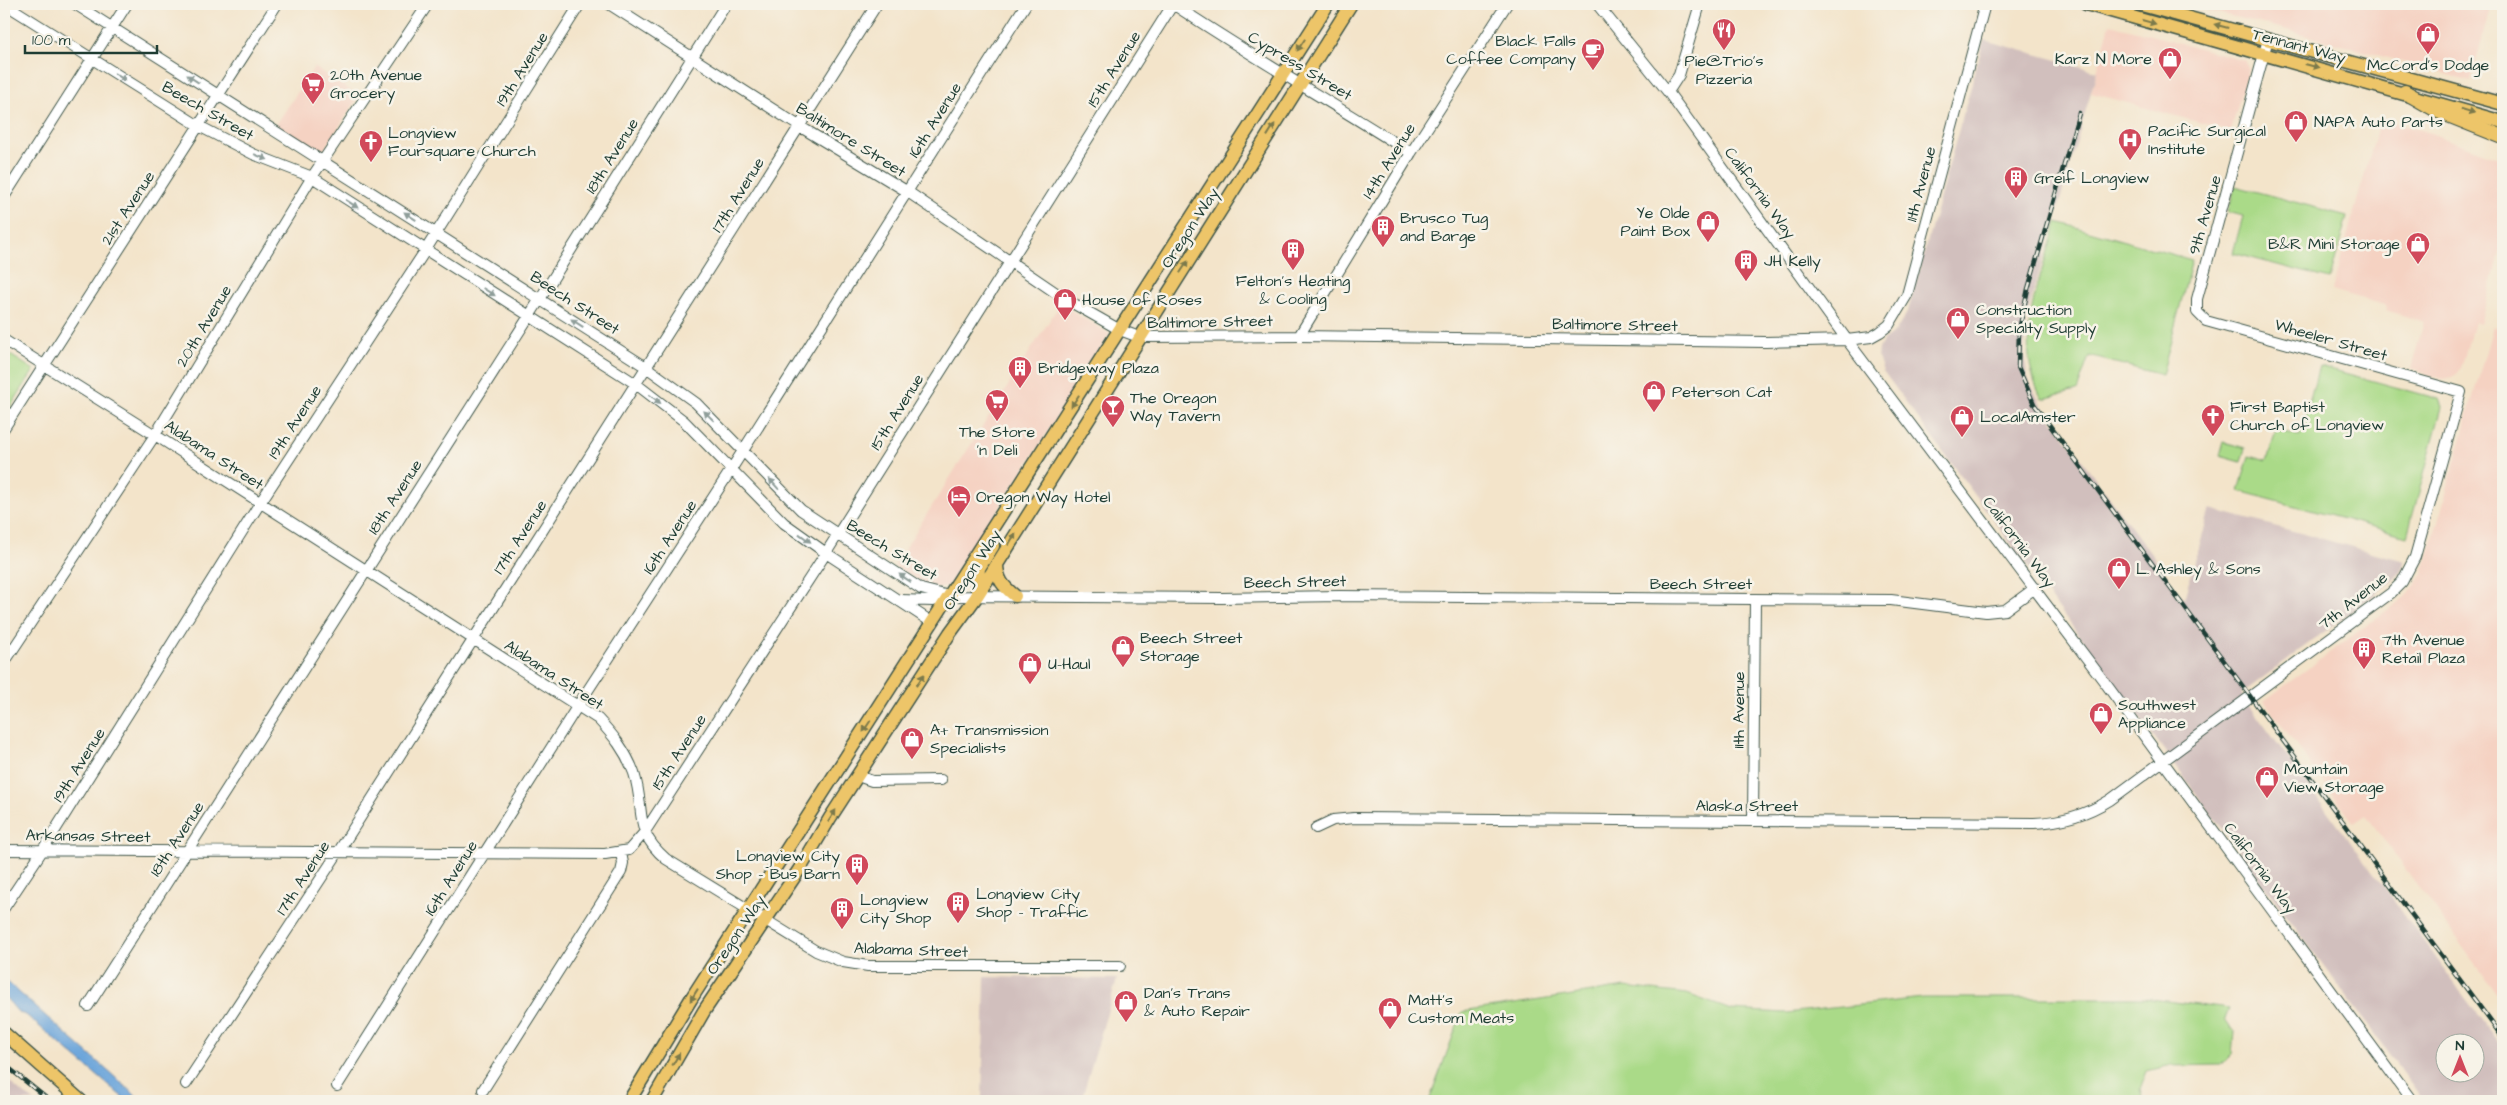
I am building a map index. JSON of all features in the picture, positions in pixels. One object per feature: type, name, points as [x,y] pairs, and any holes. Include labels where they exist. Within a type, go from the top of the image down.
[{"type":"highway","points":[[2405,92],[2438,111],[2503,137]]},
{"type":"main road","name":"Oregon Way","points":[[629,1101],[748,909],[1328,4]]},
{"type":"main road","name":"Oregon Way","points":[[652,1101],[704,1011],[765,921],[950,633],[977,596],[1351,4]]},
{"type":"main road","name":"Tennant Way","points":[[2086,4],[2405,92],[2503,122]]},
{"type":"main road","name":"Tennant Way","points":[[2138,4],[2503,104]]},
{"type":"main road","points":[[977,596],[980,568],[993,546],[990,532]]},
{"type":"main road","points":[[997,563],[997,575],[1001,584],[1016,596]]},
{"type":"main road","points":[[4,1034],[81,1101]]},
{"type":"street","name":"Beech Street","points":[[5,4],[199,126],[253,154],[312,178],[636,384],[684,421],[784,523],[894,599],[933,623]]},
{"type":"street","name":"Beech Street","points":[[75,4],[646,367],[696,403],[744,450],[779,490],[800,510],[921,589],[950,596],[1222,598],[1338,596],[1891,600],[1986,612],[2004,610],[2034,588]]},
{"type":"street","points":[[4,197],[127,4]]},
{"type":"street","name":"21st Avenue","points":[[4,428],[278,4]]},
{"type":"street","name":"20th Avenue","points":[[4,663],[155,434],[312,178],[428,4]]},
{"type":"street","name":"19th Avenue","points":[[4,908],[42,851],[260,503],[425,251],[580,4]]},
{"type":"street","name":"Baltimore Street","points":[[609,4],[799,126],[908,192],[1009,262],[1120,330],[1139,337],[1299,336],[1765,342],[1847,340]]},
{"type":"street","name":"18th Avenue","points":[[88,1006],[529,317],[726,4]]},
{"type":"street","name":"17th Avenue","points":[[186,1084],[336,854],[877,4]]},
{"type":"street","name":"16th Avenue","points":[[337,1086],[577,707],[732,469],[1026,4]]},
{"type":"street","name":"Cypress Street","points":[[1173,4],[1411,153]]},
{"type":"street","name":"15th Avenue","points":[[644,833],[838,535],[1173,4]]},
{"type":"street","name":"14th Avenue","points":[[1299,336],[1411,153],[1507,4]]},
{"type":"street","name":"California Way","points":[[1598,4],[1668,92],[1847,340],[2034,588],[2412,1101]]},
{"type":"street","points":[[1668,92],[1679,76],[1700,4]]},
{"type":"street","name":"11th Avenue","points":[[1847,340],[1871,337],[1880,332],[1889,325],[1907,295],[1985,4]]},
{"type":"street","name":"9th Avenue","points":[[2197,312],[2197,299],[2268,39]]},
{"type":"street","name":"Wheeler Street","points":[[2197,312],[2206,321],[2460,392]]},
{"type":"street","name":"Alabama Street","points":[[4,340],[155,434],[598,719],[624,750],[634,773],[644,833],[653,848],[666,860],[816,951],[843,962],[868,966],[1120,966]]},
{"type":"street","name":"7th Avenue","points":[[2163,763],[2364,613],[2402,582],[2415,557],[2460,392]]},
{"type":"street","points":[[894,599],[910,602],[933,601],[950,596]]},
{"type":"street","name":"11th Avenue","points":[[1753,821],[1755,599]]},
{"type":"street","name":"Alaska Street","points":[[1316,828],[1333,820],[1354,818],[2034,823],[2058,821],[2080,815],[2101,806],[2163,763]]},
{"type":"street","points":[[858,776],[872,780],[942,780]]},
{"type":"street","points":[[482,1090],[622,872],[621,852],[637,844],[644,833]]},
{"type":"street","name":"Arkansas Street","points":[[4,850],[484,855],[621,852]]},
{"type":"shaded area","name":"McCord's Dodge","points":[[2181,4],[2491,4],[2471,81],[2284,29]]},
{"type":"shaded area","name":"Karz N More","points":[[2110,24],[2244,60],[2248,68],[2231,131],[2091,93]]},
{"type":"shaded area","points":[[1984,40],[2097,71],[2026,319],[2024,352],[2027,376],[2040,403],[2184,599],[2210,509],[2405,561],[2399,574],[2391,582],[2241,694],[2503,1049],[2503,1101],[2424,1101],[1883,371],[1878,358],[1879,349],[1883,341],[1896,331],[1908,311]]},
{"type":"shaded area","points":[[314,67],[359,96],[321,154],[276,125]]},
{"type":"shaded area","name":"B&R Mini Storage","points":[[2380,119],[2425,131],[2503,160],[2503,241],[2480,324],[2474,322],[2462,365],[2458,373],[2452,377],[2443,379],[2411,369],[2424,322],[2386,310],[2387,306],[2332,290]]},
{"type":"shaded area","points":[[1060,304],[1110,334],[949,587],[929,587],[894,566]]},
{"type":"shaded area","points":[[2493,326],[2503,329],[2503,1002],[2366,815],[2354,823],[2264,701],[2409,594],[2423,574]]},
{"type":"shaded area","points":[[985,977],[1117,979],[1081,1101],[982,1101]]},
{"type":"shaded area","points":[[4,1077],[22,1093],[35,1101],[4,1101]]},
{"type":"green space","points":[[2235,186],[2347,216],[2330,279],[2233,253],[2243,216],[2228,212]]},
{"type":"green space","points":[[2057,222],[2192,260],[2162,375],[2089,356],[2077,391],[2042,399],[2033,377],[2029,355],[2029,333],[2037,288]]},
{"type":"green space","points":[[4,351],[34,370],[4,417]]},
{"type":"green space","points":[[2319,366],[2439,399],[2442,407],[2407,536],[2239,491],[2249,456],[2267,461],[2276,430],[2300,436]]},
{"type":"green space","points":[[2224,442],[2245,448],[2241,462],[2220,456]]},
{"type":"green space","points":[[1625,987],[1687,994],[1731,1010],[1786,1013],[1923,998],[2143,998],[2229,1009],[2225,1019],[2234,1032],[2232,1054],[2221,1065],[2167,1066],[2147,1071],[2140,1090],[2143,1101],[1429,1101],[1462,1012]]},
{"type":"water","points":[[4,979],[142,1101],[127,1101],[26,1015],[19,1013],[4,996]]},
{"type":"railway","points":[[2079,113],[2028,289],[2019,330],[2018,367],[2034,404],[2503,1038]]},
{"type":"railway","points":[[4,1064],[50,1101]]},
{"type":"place","name":"Pie@Trio's Pizzeria","points":[[1724,51]]},
{"type":"place","name":"McCord's Dodge","points":[[2428,55]]},
{"type":"place","name":"Black Falls Coffee Company","points":[[1593,71]]},
{"type":"place","name":"Karz N More","points":[[2170,80]]},
{"type":"place","name":"20th Avenue Grocery","points":[[313,105]]},
{"type":"place","name":"NAPA Auto Parts","points":[[2296,143]]},
{"type":"place","name":"Pacific Surgical Institute","points":[[2130,161]]},
{"type":"place","name":"Longview Foursquare Church","points":[[371,163]]},
{"type":"place","name":"Greif Longview","points":[[2016,199]]},
{"type":"place","name":"Ye Olde Paint Box","points":[[1708,243]]},
{"type":"place","name":"Brusco Tug and Barge","points":[[1383,248]]},
{"type":"place","name":"B&R Mini Storage","points":[[2418,265]]},
{"type":"place","name":"Felton's Heating & Cooling","points":[[1293,271]]},
{"type":"place","name":"JH Kelly","points":[[1746,282]]},
{"type":"place","name":"House of Roses","points":[[1065,321]]},
{"type":"place","name":"Construction Specialty Supply","points":[[1958,340]]},
{"type":"place","name":"Bridgeway Plaza","points":[[1020,389]]},
{"type":"place","name":"Peterson Cat","points":[[1654,413]]},
{"type":"place","name":"The Store 'n Deli","points":[[997,422]]},
{"type":"place","name":"The Oregon Way Tavern","points":[[1113,428]]},
{"type":"place","name":"First Baptist Church of Longview","points":[[2213,437]]},
{"type":"place","name":"LocalAmster","points":[[1962,438]]},
{"type":"place","name":"Oregon Way Hotel","points":[[959,518]]},
{"type":"place","name":"L. Ashley & Sons","points":[[2119,590]]},
{"type":"place","name":"Beech Street Storage","points":[[1123,668]]},
{"type":"place","name":"7th Avenue Retail Plaza","points":[[2364,670]]},
{"type":"place","name":"U-Haul","points":[[1030,685]]},
{"type":"place","name":"Southwest Appliance","points":[[2101,735]]},
{"type":"place","name":"A+ Transmission Specialists","points":[[912,760]]},
{"type":"place","name":"Mountain View Storage","points":[[2267,799]]},
{"type":"place","name":"Longview City Shop - Bus Barn","points":[[857,886]]},
{"type":"place","name":"Longview City Shop - Traffic","points":[[958,924]]},
{"type":"place","name":"Longview City Shop","points":[[842,930]]},
{"type":"place","name":"Dan's Trans & Auto Repair","points":[[1126,1023]]},
{"type":"place","name":"Matt's Custom Meats","points":[[1390,1030]]}]
